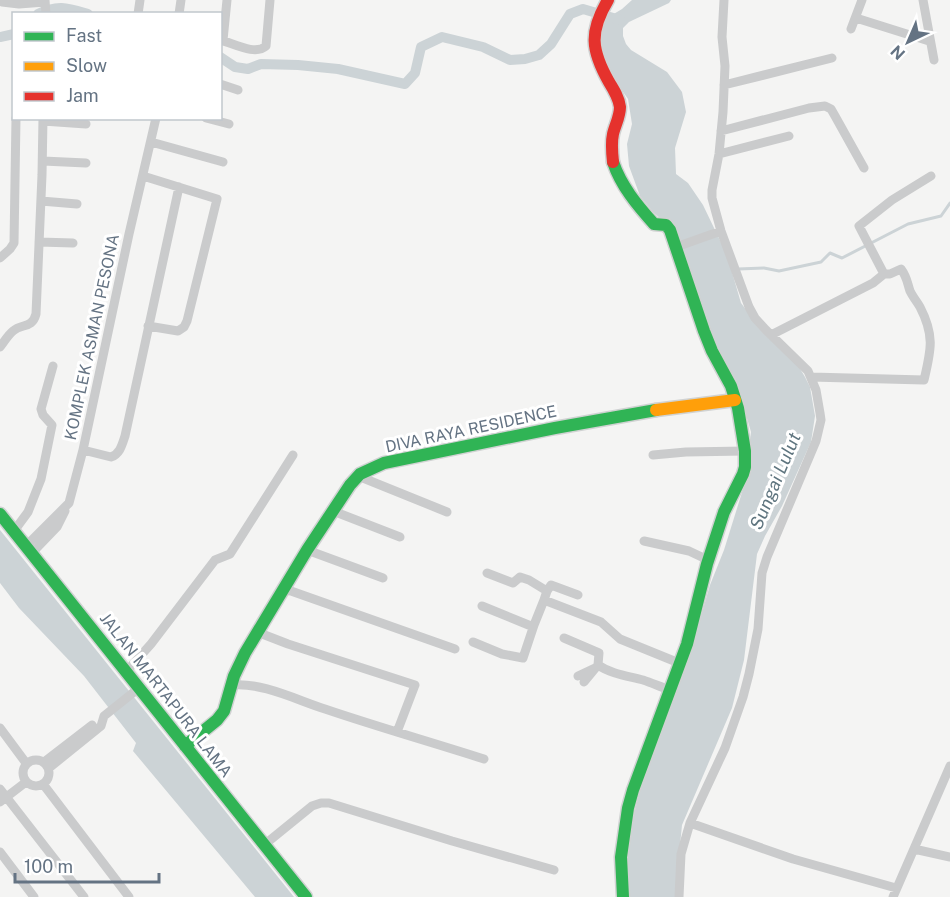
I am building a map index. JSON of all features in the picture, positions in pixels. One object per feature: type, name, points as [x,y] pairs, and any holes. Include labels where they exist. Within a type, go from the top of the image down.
[{"type":"street","points":[[227,0],[222,40],[260,50],[266,46],[270,0]]},
{"type":"street","points":[[679,897],[681,854],[690,823],[725,747],[743,697],[758,629],[762,573],[816,441],[820,420],[816,390],[811,377],[804,367],[755,318],[749,307],[720,231],[712,198],[719,154],[724,85],[722,37],[724,0]]},
{"type":"street","points":[[851,29],[862,0]]},
{"type":"street","points":[[923,0],[934,60]]},
{"type":"street","points":[[1,3],[45,5]]},
{"type":"street","points":[[606,3],[594,32],[599,62],[619,102],[620,113],[612,140],[615,166],[621,180],[643,212],[654,224],[666,225],[670,230],[704,331],[731,386],[745,451],[743,474],[724,512],[708,560],[687,644],[639,771],[628,808],[621,857],[623,897]]},
{"type":"street","points":[[856,18],[929,40]]},
{"type":"street","points":[[724,85],[832,58]]},
{"type":"street","points":[[222,85],[238,90]]},
{"type":"street","points":[[721,130],[825,106],[831,109],[836,116],[864,168]]},
{"type":"street","points":[[0,258],[14,243],[16,120]]},
{"type":"street","points":[[0,347],[11,332],[34,321],[36,314],[43,120],[86,123]]},
{"type":"street","name":"KOMPLEK ASMAN PESONA","points":[[29,550],[69,503],[156,120]]},
{"type":"street","points":[[214,120],[229,124]]},
{"type":"street","points":[[719,154],[789,136]]},
{"type":"street","points":[[150,142],[223,162]]},
{"type":"street","points":[[42,161],[86,163]]},
{"type":"street","points":[[143,176],[217,199],[184,327],[178,331],[148,326]]},
{"type":"street","points":[[884,274],[859,226],[892,200],[931,176]]},
{"type":"street","points":[[82,450],[115,456],[125,436],[179,187]]},
{"type":"street","points":[[41,201],[77,204]]},
{"type":"street","points":[[675,247],[720,231]]},
{"type":"street","points":[[39,242],[73,243]]},
{"type":"street","points":[[771,334],[873,283],[884,274],[901,269],[930,331],[931,350],[924,380],[811,377]]},
{"type":"street","points":[[14,531],[28,512],[41,479],[52,425],[40,409],[53,366]]},
{"type":"street","name":"DIVA RAYA RESIDENCE","points":[[185,746],[217,720],[224,711],[234,675],[257,632],[307,550],[358,476],[384,463],[430,453],[655,410],[735,400]]},
{"type":"street","points":[[653,455],[745,451]]},
{"type":"street","points":[[126,672],[151,644],[215,560],[230,554],[293,455]]},
{"type":"street","points":[[358,476],[447,512]]},
{"type":"street","points":[[333,511],[400,537]]},
{"type":"street","name":"JALAN MARTAPURA LAMA","points":[[0,514],[126,672],[136,691],[185,746],[306,897]]},
{"type":"street","points":[[644,541],[689,551],[708,560]]},
{"type":"street","points":[[307,550],[383,578]]},
{"type":"street","points":[[487,573],[513,583],[520,577],[529,580],[546,596],[601,622],[620,639],[679,663]]},
{"type":"street","points":[[473,642],[502,654],[523,658],[551,585],[578,595]]},
{"type":"street","points":[[283,590],[455,649]]},
{"type":"street","points":[[482,606],[531,626],[534,625]]},
{"type":"street","points":[[257,632],[415,685],[397,732]]},
{"type":"street","points":[[564,638],[599,653],[596,667],[581,679]]},
{"type":"street","points":[[596,667],[670,690]]},
{"type":"street","points":[[232,686],[243,684],[264,688],[484,759]]},
{"type":"street","points":[[46,765],[136,691]]},
{"type":"street","points":[[0,728],[26,763]]},
{"type":"street","points":[[36,759],[46,765],[50,774],[43,784],[36,786],[26,782],[22,774],[26,763],[36,759]]},
{"type":"street","points":[[690,823],[895,893],[950,766]]},
{"type":"street","points":[[26,782],[2,796],[84,897]]},
{"type":"street","points":[[43,784],[129,897]]},
{"type":"street","points":[[264,846],[312,806],[321,803],[554,870]]},
{"type":"street","points":[[914,849],[950,857]]},
{"type":"street","points":[[0,852],[34,897]]},
{"type":"water","name":"Sungai Lulut","points":[[632,0],[671,0],[629,22],[623,28],[623,36],[631,50],[667,72],[682,92],[686,112],[675,148],[676,174],[688,183],[703,205],[727,255],[741,303],[762,331],[799,367],[805,377],[810,387],[815,416],[811,442],[757,554],[744,660],[732,708],[682,825],[675,897],[627,897],[625,859],[645,770],[691,651],[710,585],[724,550],[744,486],[751,432],[736,380],[709,338],[670,227],[640,196],[629,166],[627,144],[632,124],[628,99],[607,69],[600,52],[599,35],[607,18]]},
{"type":"water","points":[[0,530],[294,897],[255,897],[133,751],[136,743],[84,676],[19,608],[0,583]]},
{"type":"waterway","points":[[43,12],[63,8],[82,12]]},
{"type":"waterway","points":[[222,58],[235,67],[248,69],[261,64],[298,65],[338,69],[405,84],[415,73],[421,47],[442,37],[483,47],[510,60],[525,59],[539,55],[551,44],[570,14],[583,9],[620,20]]},
{"type":"waterway","points":[[0,37],[12,34]]},
{"type":"waterway","points":[[738,269],[764,268],[779,271],[821,262],[830,253],[842,258],[908,224],[941,216],[950,203]]},
{"type":"traffic: fast","points":[[613,162],[625,187],[642,210],[654,224],[666,225],[670,230],[704,331],[731,386],[738,408],[745,451],[743,474],[724,512],[707,564],[687,644],[628,808],[621,857],[623,897]]},
{"type":"traffic: fast","points":[[185,746],[217,720],[224,711],[234,676],[245,653],[307,550],[350,485],[360,474],[384,463],[656,410]]},
{"type":"traffic: fast","points":[[0,514],[306,897]]},
{"type":"traffic: slow","points":[[656,410],[735,400]]},
{"type":"traffic: jam","points":[[608,0],[598,22],[595,41],[603,71],[619,100],[619,114],[612,137],[613,162]]}]
